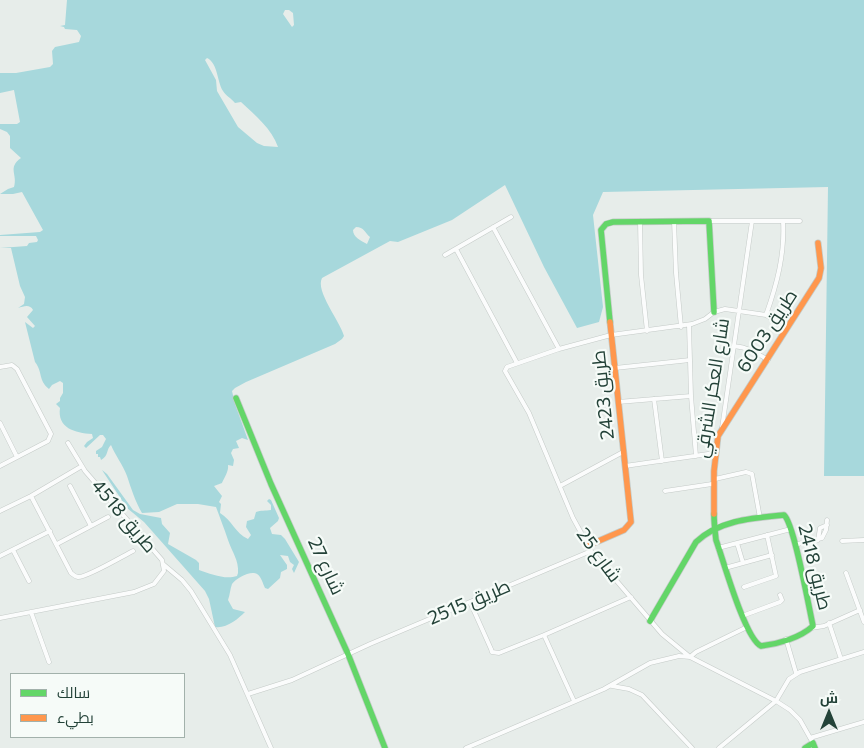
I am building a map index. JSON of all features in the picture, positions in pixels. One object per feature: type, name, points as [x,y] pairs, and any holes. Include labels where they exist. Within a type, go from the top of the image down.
[{"type":"street","points":[[444,256],[511,217]]},
{"type":"street","points":[[640,221],[641,275],[647,331]]},
{"type":"street","points":[[674,221],[681,327]]},
{"type":"street","points":[[714,312],[709,221],[800,221]]},
{"type":"street","name":"طريق 2423","points":[[589,548],[624,530],[631,522],[602,230],[608,223],[709,221]]},
{"type":"street","name":"شارع العكر الشرقي","points":[[747,627],[718,548],[715,528],[714,482],[715,453],[717,440],[722,430],[752,221]]},
{"type":"street","points":[[766,315],[781,267],[783,221]]},
{"type":"street","points":[[493,227],[560,349]]},
{"type":"street","name":"طريق 6003","points":[[722,430],[820,276],[818,243]]},
{"type":"street","points":[[456,249],[517,363],[612,335],[689,325],[701,321],[714,312],[725,309],[766,315],[787,327]]},
{"type":"street","points":[[689,325],[691,396],[696,456]]},
{"type":"street","points":[[734,346],[753,350],[768,360]]},
{"type":"street","points":[[615,368],[690,360]]},
{"type":"street","name":"شارع 25","points":[[517,363],[507,366],[506,371],[529,413],[573,518],[589,548],[662,634],[690,656],[776,701],[796,715],[813,743]]},
{"type":"street","points":[[0,366],[12,365],[17,369],[51,434],[48,442],[0,466]]},
{"type":"street","points":[[618,402],[691,396]]},
{"type":"street","name":"شارع 27","points":[[236,398],[271,484],[348,654],[385,748]]},
{"type":"street","points":[[654,399],[662,461]]},
{"type":"street","points":[[0,423],[17,457]]},
{"type":"street","name":"طريق 4518","points":[[0,618],[144,589],[160,578],[164,572],[163,564],[82,466],[68,443]]},
{"type":"street","name":"طريق 2423","points":[[560,486],[623,452]]},
{"type":"street","points":[[625,466],[715,453]]},
{"type":"street","points":[[0,509],[31,496],[82,466]]},
{"type":"street","points":[[650,621],[696,542],[703,534],[715,528],[760,518],[752,474],[746,472],[714,482],[665,491]]},
{"type":"street","points":[[70,486],[91,526]]},
{"type":"street","points":[[31,496],[72,573],[80,577],[133,551]]},
{"type":"street","name":"طريق 2418","points":[[760,518],[783,515],[788,518],[796,544],[813,623],[811,628]]},
{"type":"street","points":[[57,544],[108,517]]},
{"type":"street","points":[[796,544],[818,540],[823,537],[827,523],[820,528],[818,540]]},
{"type":"street","points":[[718,548],[791,529]]},
{"type":"street","points":[[0,556],[50,530]]},
{"type":"street","points":[[744,587],[776,576],[767,535]]},
{"type":"street","points":[[842,541],[864,540]]},
{"type":"street","points":[[737,543],[743,563]]},
{"type":"street","name":"طريق 2515","points":[[248,694],[292,680],[589,548]]},
{"type":"street","points":[[13,550],[28,581]]},
{"type":"street","points":[[725,568],[772,555]]},
{"type":"street","points":[[163,564],[182,580],[196,598],[235,664],[271,748]]},
{"type":"street","points":[[846,573],[864,622]]},
{"type":"street","points":[[742,616],[781,602],[780,595]]},
{"type":"street","points":[[470,602],[492,652],[499,653],[631,597]]},
{"type":"street","points":[[856,602],[864,601]]},
{"type":"street","name":"طريق 2418","points":[[747,627],[755,642],[763,646],[786,639],[811,628],[819,628],[860,610]]},
{"type":"street","points":[[31,612],[49,662]]},
{"type":"street","name":"طريق 2418","points":[[829,624],[841,659]]},
{"type":"street","points":[[466,748],[610,686],[650,663],[679,656],[690,656],[747,627]]},
{"type":"street","points":[[544,635],[574,702]]},
{"type":"street","points":[[786,639],[796,673]]},
{"type":"street","points":[[719,748],[776,701],[789,679],[796,673],[864,652]]},
{"type":"street","points":[[610,686],[629,689],[642,695],[692,748]]},
{"type":"street","points":[[805,748],[864,722]]},
{"type":"water","points":[[67,0],[864,0],[864,476],[824,476],[828,187],[603,192],[593,215],[603,307],[599,322],[577,328],[544,267],[505,185],[452,220],[398,242],[390,241],[322,278],[322,290],[342,330],[344,336],[342,339],[335,344],[246,382],[232,391],[248,440],[242,438],[236,441],[239,448],[233,449],[231,453],[234,460],[233,466],[228,465],[222,483],[214,486],[222,496],[219,502],[221,504],[220,513],[248,539],[251,535],[246,527],[247,521],[254,519],[256,512],[271,510],[271,505],[267,501],[271,500],[279,518],[270,528],[272,534],[281,535],[285,539],[299,562],[294,573],[292,569],[294,565],[290,562],[288,556],[280,555],[287,565],[287,569],[281,572],[280,578],[268,589],[265,588],[260,576],[254,573],[237,579],[232,584],[228,600],[233,609],[245,612],[227,625],[215,627],[209,599],[205,591],[144,522],[127,508],[102,470],[107,474],[133,510],[140,514],[161,518],[162,524],[170,533],[168,544],[196,560],[199,563],[199,570],[223,577],[237,576],[236,560],[216,507],[198,504],[177,504],[159,512],[142,513],[125,472],[111,445],[105,457],[101,460],[98,454],[96,454],[96,451],[102,447],[106,439],[103,435],[100,435],[86,448],[84,446],[93,438],[92,434],[74,431],[64,425],[61,420],[60,408],[56,404],[60,401],[63,393],[63,383],[60,381],[49,389],[43,382],[35,362],[25,322],[33,328],[35,326],[27,317],[33,310],[29,306],[18,308],[24,304],[25,297],[20,286],[11,248],[0,248],[27,246],[29,243],[37,242],[38,240],[36,236],[0,235],[40,232],[43,230],[22,192],[0,194],[14,187],[14,168],[21,158],[10,148],[10,136],[7,132],[0,129],[0,124],[17,124],[20,122],[14,90],[0,93],[0,73],[16,73],[50,67],[53,64],[52,51],[55,47],[79,42],[81,36],[77,30],[65,29],[60,26],[65,25]],"holes":[[[285,10],[293,13],[294,25],[292,27],[283,14]],[[207,58],[211,60],[224,93],[235,103],[241,102],[257,117],[272,134],[278,147],[264,146],[257,143],[238,127],[217,91],[216,80],[205,60]],[[356,227],[364,230],[370,237],[367,244],[356,237],[353,230]]]},
{"type":"traffic: fast","points":[[610,322],[601,230],[606,224],[613,222],[709,221],[714,312]]},
{"type":"traffic: fast","points":[[236,398],[271,484],[348,654],[385,748]]},
{"type":"traffic: fast","points":[[650,621],[696,542],[705,535],[715,529],[726,525],[737,521],[784,515],[788,521],[797,549],[813,626],[789,640],[774,644],[761,646],[755,640],[748,629],[729,580],[716,540],[715,530],[715,527],[714,524],[714,514]]},
{"type":"traffic: fast","points":[[805,748],[813,743],[815,748]]},
{"type":"traffic: slow","points":[[714,514],[714,471],[718,436],[819,278],[821,268],[818,243]]},
{"type":"traffic: slow","points":[[587,546],[624,530],[631,522],[610,322]]}]
